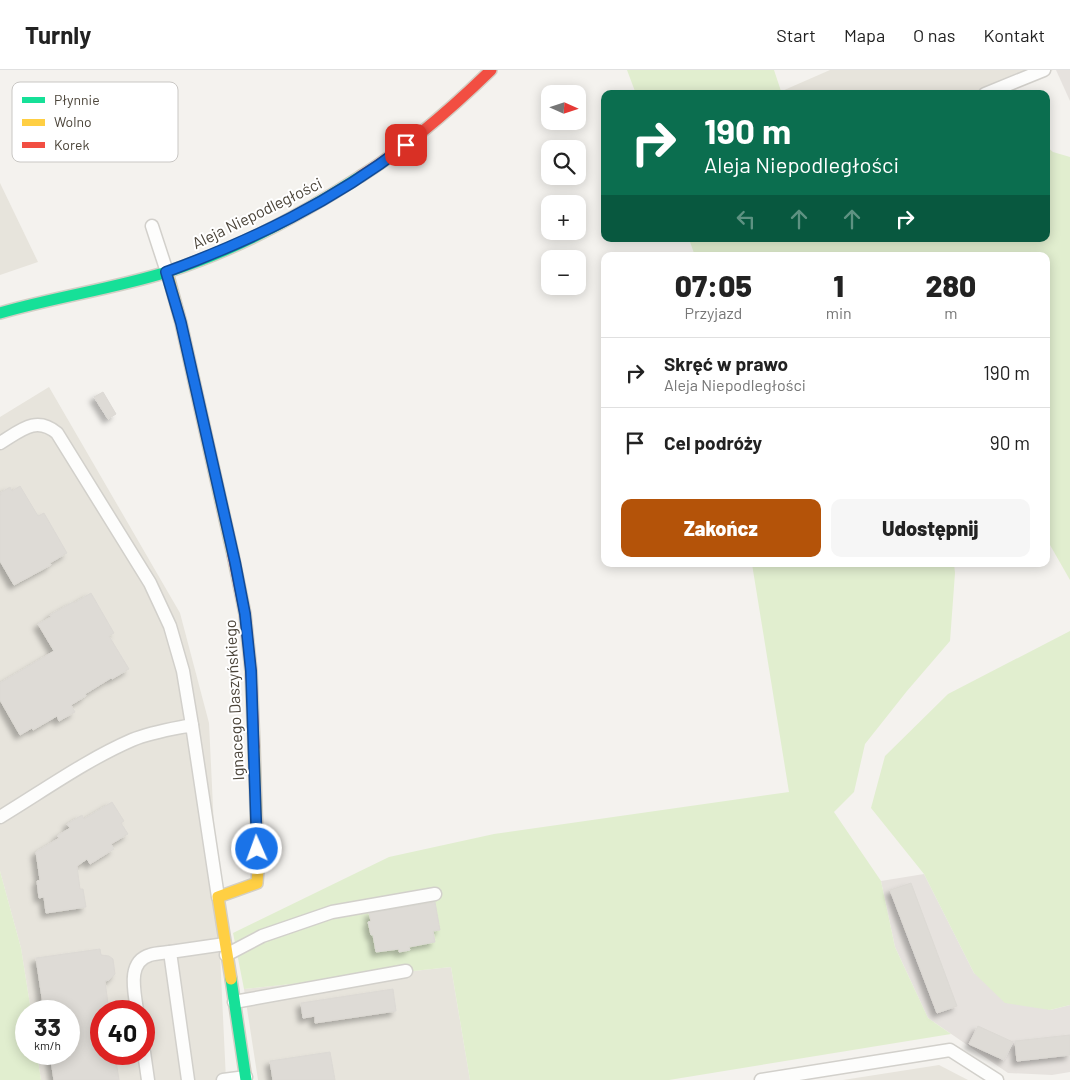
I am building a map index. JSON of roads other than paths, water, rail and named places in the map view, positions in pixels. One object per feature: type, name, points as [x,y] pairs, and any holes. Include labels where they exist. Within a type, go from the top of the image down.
[{"type":"street","name":"Aleja Niepodległości","points":[[0,313],[136,281],[166,272],[248,240],[293,218],[392,156],[449,110],[491,70]]},
{"type":"street","name":"Ignacego Daszyńskiego","points":[[166,272],[181,323],[235,562],[245,614],[251,671],[257,883],[218,897]]},
{"type":"street","points":[[218,897],[246,1078]]},
{"type":"lane","points":[[995,90],[1044,70]]},
{"type":"lane","points":[[152,226],[166,272]]},
{"type":"lane","points":[[0,443],[29,426],[39,424],[49,426],[57,433],[150,583],[170,626],[183,671],[218,897]]},
{"type":"lane","points":[[0,817],[99,756],[134,740],[161,731],[192,725]]},
{"type":"lane","points":[[135,1000],[132,981],[137,964],[148,955],[170,952],[226,950],[332,912],[435,894]]},
{"type":"lane","points":[[170,952],[188,1080]]},
{"type":"lane","points":[[234,1002],[406,971]]},
{"type":"lane","points":[[761,1080],[950,1050],[997,1080]]},
{"type":"lane","points":[[146,1065],[148,1080]]},
{"type":"lane","points":[[223,1080],[246,1078]]}]
